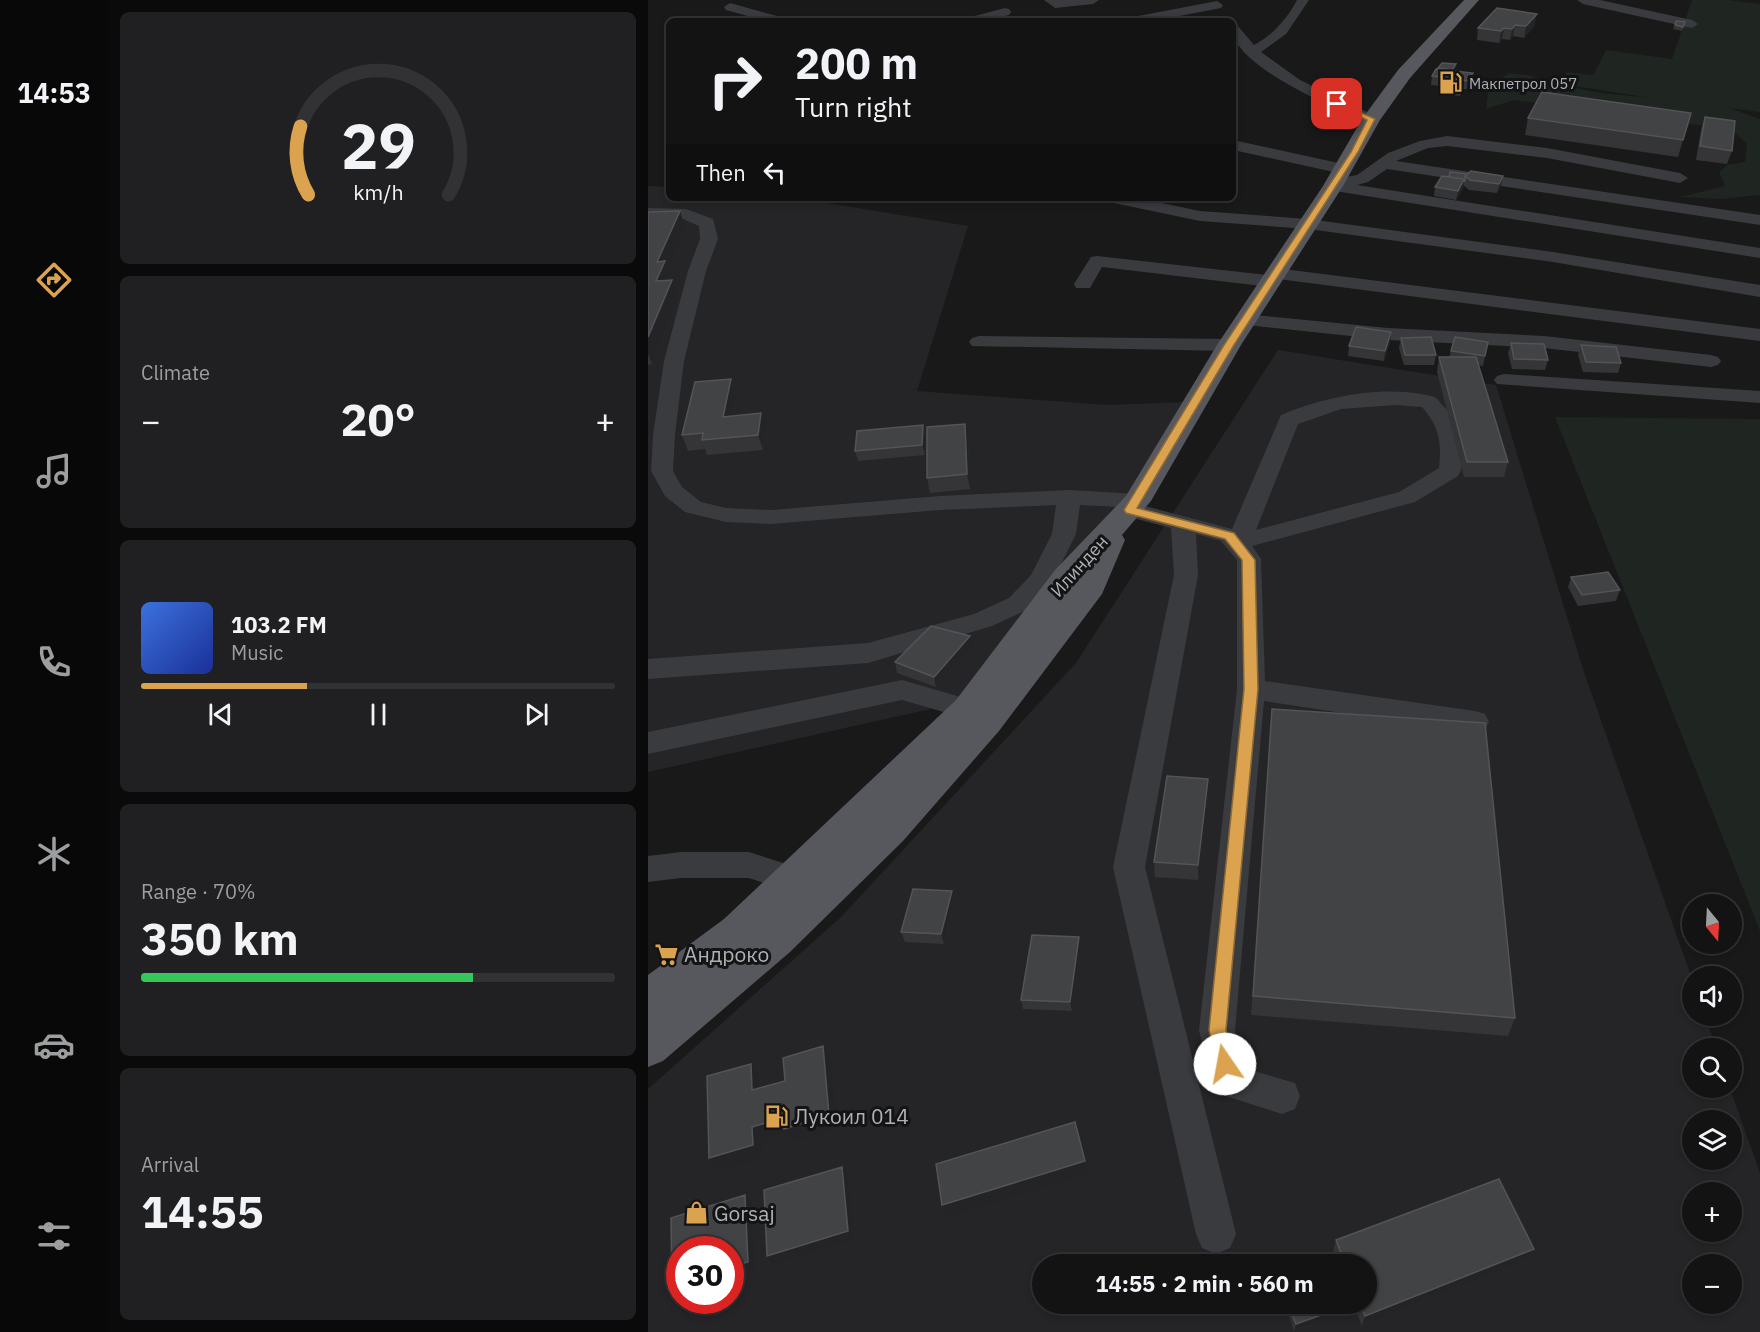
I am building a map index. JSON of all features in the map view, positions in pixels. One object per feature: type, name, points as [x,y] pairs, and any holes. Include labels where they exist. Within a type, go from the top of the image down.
[{"type":"main road","points":[[1127,513],[1244,320],[1337,179],[1371,119],[1411,65],[1472,0]]},
{"type":"main road","name":"Илинден","points":[[649,999],[738,932],[968,709],[1066,577],[1127,513]]},
{"type":"main road","name":"Илинден","points":[[648,1046],[776,939],[833,887],[890,830],[987,722],[1091,587],[1127,513]]},
{"type":"street","points":[[1050,0],[1055,4],[1093,0]]},
{"type":"street","points":[[1251,51],[1263,48],[1287,24],[1303,0]]},
{"type":"street","points":[[1583,0],[1692,24]]},
{"type":"street","points":[[1150,18],[1218,6]]},
{"type":"street","points":[[730,7],[769,18]]},
{"type":"street","points":[[982,18],[1005,12]]},
{"type":"street","points":[[1236,33],[1251,51],[1272,68],[1320,96],[1371,119]]},
{"type":"street","points":[[1337,179],[1362,179],[1394,156],[1425,144],[1447,141],[1547,153],[1680,178]]},
{"type":"street","points":[[1236,146],[1337,179],[1760,253]]},
{"type":"street","points":[[1384,164],[1760,220]]},
{"type":"street","points":[[1128,201],[1200,216],[1308,224],[1553,257],[1760,291]]},
{"type":"street","points":[[648,213],[686,214],[707,223],[709,239],[697,271],[674,362],[664,435],[662,471],[673,491],[693,507],[726,515],[771,517],[940,503],[1069,497],[1127,513],[1183,523],[1230,536],[1249,560],[1251,689],[1217,1030],[1228,1081],[1282,1096]]},
{"type":"street","points":[[1083,284],[1098,261],[1273,277],[1760,335]]},
{"type":"street","points":[[1244,320],[1388,334],[1544,342],[1711,361]]},
{"type":"street","points":[[979,342],[1229,345]]},
{"type":"street","points":[[1504,380],[1760,397]]},
{"type":"street","points":[[1395,399],[1428,401],[1443,416],[1454,441],[1450,471],[1407,497],[1236,543],[1249,522],[1289,420],[1316,407],[1347,402],[1395,399]]},
{"type":"street","points":[[648,669],[868,653],[983,620],[1018,604],[1041,580],[1064,534],[1069,497]]},
{"type":"street","points":[[1183,523],[1186,575],[1129,867],[1216,1234]]},
{"type":"street","points":[[1251,689],[1475,722]]},
{"type":"street","points":[[648,743],[902,690],[968,709]]},
{"type":"street","points":[[648,869],[681,865],[750,866],[794,880]]},
{"type":"shaded area","points":[[1692,0],[1728,0],[1760,4],[1760,112],[1729,108],[1760,119],[1760,195],[1720,199],[1680,197],[1725,186],[1719,172],[1727,165],[1745,162],[1747,144],[1737,134],[1727,129],[1514,100],[1486,109],[1489,86],[1509,73],[1528,75],[1560,85],[1601,93],[1651,98],[1562,84],[1567,72],[1593,75],[1606,50],[1672,59]]},
{"type":"shaded area","points":[[648,186],[666,187],[666,201],[814,201],[968,226],[917,391],[1107,405],[1184,402],[1121,507],[966,701],[648,772]]},
{"type":"shaded area","points":[[1278,350],[1496,385],[1583,669],[1687,966],[1682,966],[1682,1026],[1708,1026],[1713,1038],[1682,1038],[1682,1098],[1734,1098],[1738,1110],[1682,1110],[1682,1170],[1742,1170],[1742,1122],[1760,1173],[1760,1332],[648,1332],[648,1089],[841,917],[1076,663]]},
{"type":"shaded area","points":[[1555,417],[1760,419],[1760,931]]},
{"type":"building","points":[[1497,8],[1537,14],[1526,26],[1515,25],[1512,29],[1504,28],[1501,31],[1478,28]]},
{"type":"building","points":[[1676,21],[1685,22],[1683,27],[1675,25]]},
{"type":"building","points":[[1442,63],[1456,64],[1452,70],[1438,68]]},
{"type":"building","points":[[1436,69],[1473,73],[1468,81],[1432,76]]},
{"type":"building","points":[[1450,86],[1463,87],[1461,92],[1447,90]]},
{"type":"building","points":[[1542,92],[1691,113],[1683,140],[1528,118]]},
{"type":"building","points":[[1705,117],[1735,121],[1732,151],[1700,146]]},
{"type":"building","points":[[1471,171],[1503,176],[1499,184],[1470,180],[1465,176]]},
{"type":"building","points":[[1450,172],[1467,174],[1465,181],[1449,177]]},
{"type":"building","points":[[1442,176],[1464,179],[1458,191],[1435,187]]},
{"type":"building","points":[[680,211],[657,262],[665,261],[656,281],[672,280],[648,337],[648,212]]},
{"type":"building","points":[[1356,327],[1391,332],[1385,351],[1349,346]]},
{"type":"building","points":[[1431,337],[1436,355],[1405,355],[1401,338]]},
{"type":"building","points":[[1455,337],[1488,342],[1485,356],[1451,351]]},
{"type":"building","points":[[1511,343],[1544,344],[1548,360],[1514,359]]},
{"type":"building","points":[[1581,345],[1616,347],[1621,363],[1586,362]]},
{"type":"building","points":[[1439,357],[1476,357],[1508,462],[1467,462]]},
{"type":"building","points":[[731,379],[723,417],[761,413],[758,435],[702,440],[703,433],[682,435],[695,382]]},
{"type":"building","points":[[965,424],[967,474],[927,478],[927,427]]},
{"type":"building","points":[[923,425],[922,445],[855,451],[857,431]]},
{"type":"building","points":[[1608,572],[1620,590],[1582,595],[1571,577]]},
{"type":"building","points":[[931,626],[970,636],[934,677],[895,662]]},
{"type":"building","points":[[1272,709],[1485,723],[1515,1018],[1253,996]]},
{"type":"building","points":[[1167,776],[1208,779],[1198,865],[1154,862]]},
{"type":"building","points":[[913,889],[952,891],[941,934],[901,932]]},
{"type":"building","points":[[1032,935],[1079,937],[1070,1002],[1021,1000]]},
{"type":"building","name":"Лукоил 014","points":[[823,1046],[829,1115],[784,1129],[783,1118],[752,1127],[753,1145],[709,1158],[707,1076],[751,1064],[752,1090],[785,1081],[783,1058]]},
{"type":"building","points":[[1075,1122],[1085,1161],[942,1205],[936,1164]]},
{"type":"building","points":[[842,1167],[848,1231],[767,1256],[764,1190]]},
{"type":"building","points":[[1499,1179],[1534,1249],[1377,1311],[1377,1254],[1341,1254],[1336,1240]]},
{"type":"building","points":[[745,1195],[748,1262],[744,1263],[744,1236],[671,1236],[671,1218]]},
{"type":"building","points":[[1292,1314],[1324,1314],[1296,1324]]},
{"type":"place","name":"Макпетрол 057","points":[[1451,83]]},
{"type":"place","name":"Андроко","points":[[666,954]]},
{"type":"place","name":"Лукоил 014","points":[[776,1116]]},
{"type":"place","name":"Gorsaj","points":[[696,1213]]},
{"type":"route","points":[[1225,1064],[1217,1030],[1251,689],[1248,635],[1249,560],[1230,536],[1130,510],[1229,345],[1354,152],[1371,119],[1337,104]]}]
